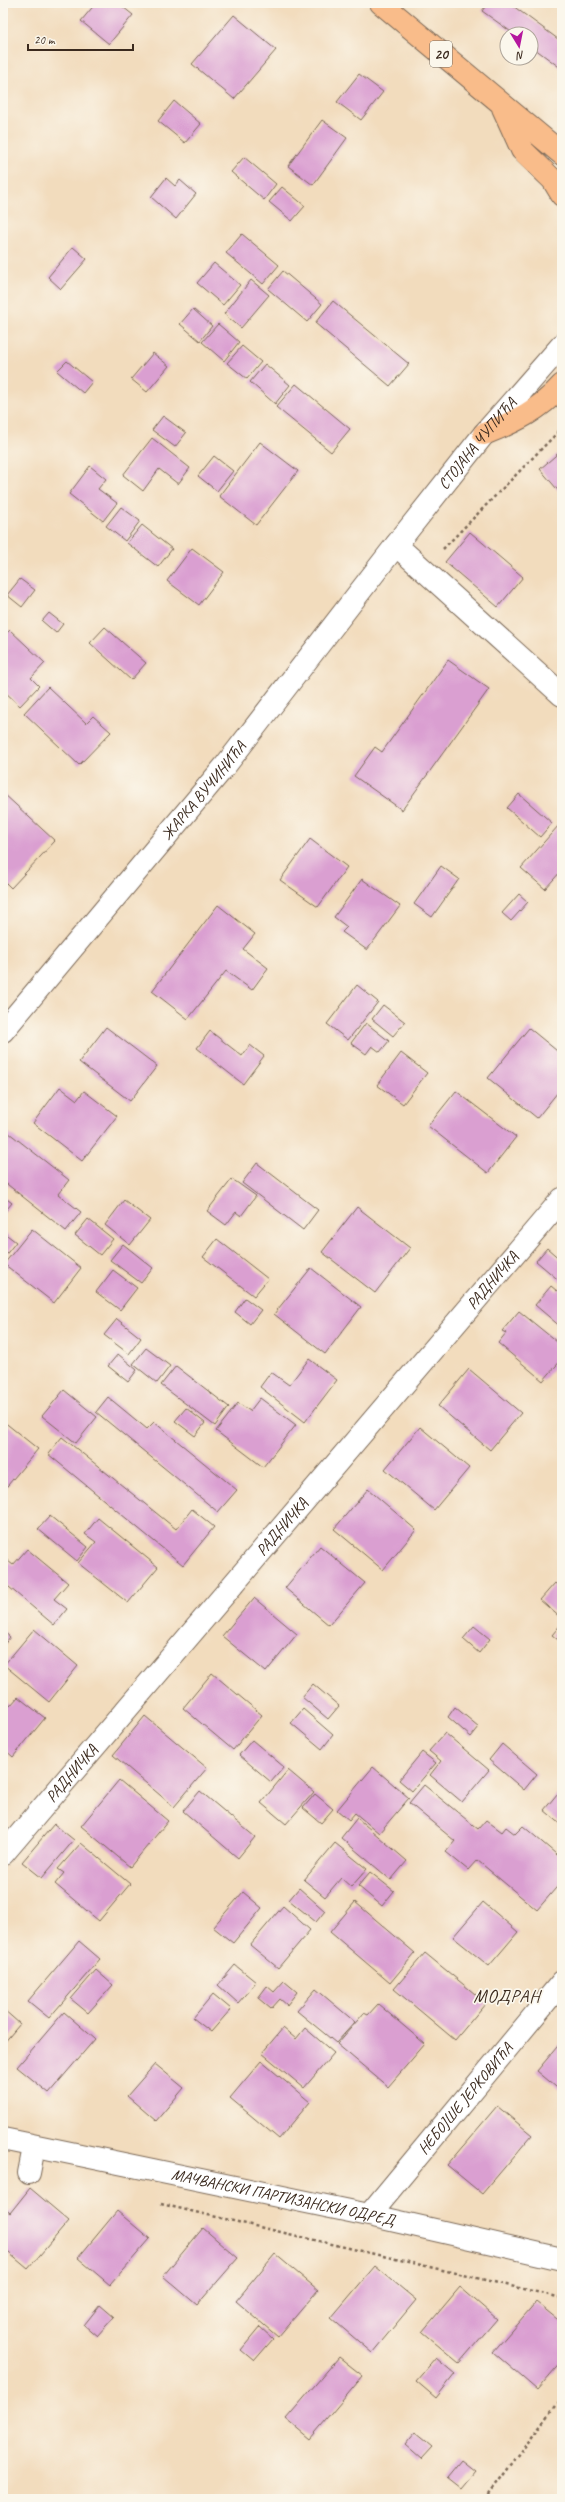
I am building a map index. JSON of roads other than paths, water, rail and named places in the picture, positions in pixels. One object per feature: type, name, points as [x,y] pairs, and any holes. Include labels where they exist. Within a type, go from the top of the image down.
[{"type":"main road","name":"20","points":[[381,3],[562,154]]},
{"type":"main road","points":[[502,105],[522,150],[553,180],[562,195]]},
{"type":"main road","points":[[484,434],[520,420],[549,400],[562,385]]},
{"type":"street","name":"СТОЈАНА ЧУПИЋА","points":[[396,545],[484,434],[562,344]]},
{"type":"street","points":[[396,545],[562,695]]},
{"type":"street","name":"ЖАРКА ВУЧИНИЋА","points":[[3,1030],[225,766],[396,545]]},
{"type":"street","name":"РАДНИЧКА","points":[[3,1854],[562,1199]]},
{"type":"street","name":"НЕБОЈШЕ ЈЕРКОВИЋА","points":[[370,2215],[562,1982]]},
{"type":"street","name":"МАЧВАНСКИ ПАРТИЗАНСКИ ОДРЕД","points":[[3,2139],[34,2148],[370,2215],[562,2260]]},
{"type":"street","points":[[29,2173],[34,2148]]},
{"type":"district","name":"МОДРАН","points":[[507,1996]]}]
